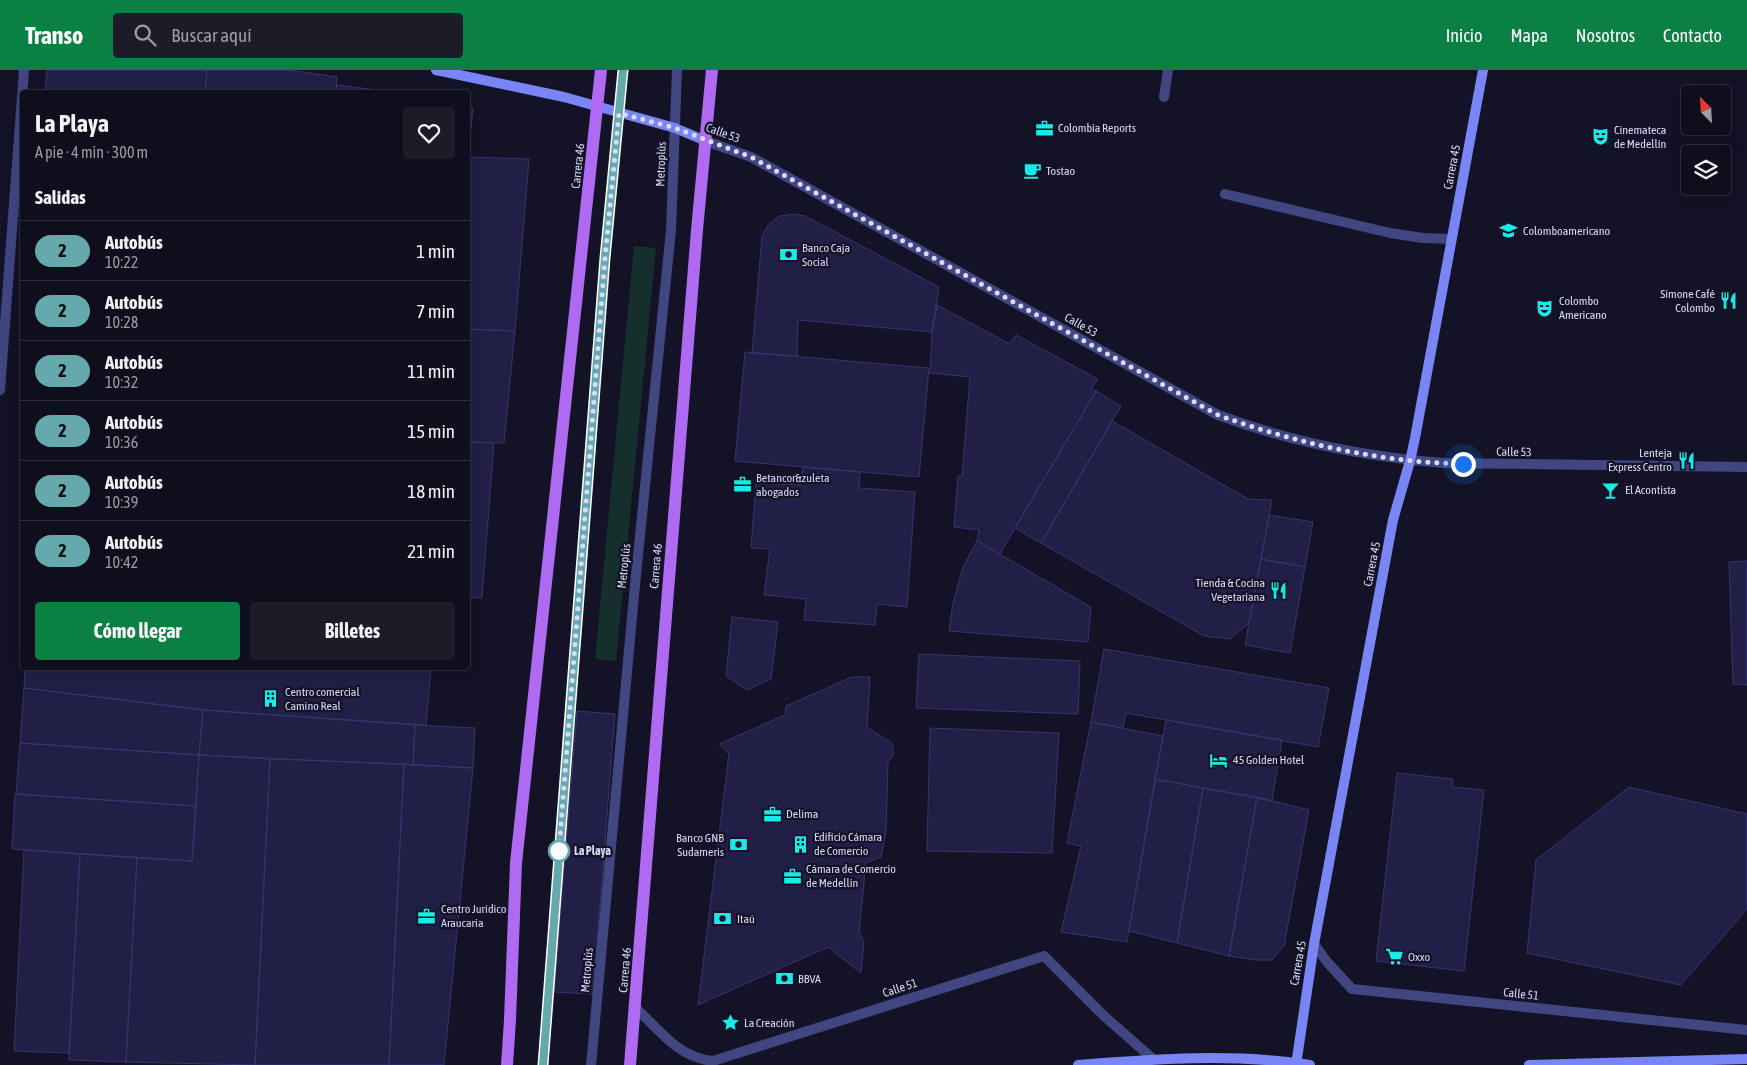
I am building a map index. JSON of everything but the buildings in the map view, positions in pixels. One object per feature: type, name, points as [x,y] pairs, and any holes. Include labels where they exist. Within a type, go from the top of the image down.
[{"type":"main road","name":"Carrera 46","points":[[507,1065],[516,862],[602,70]]},
{"type":"main road","name":"Carrera 46","points":[[630,1065],[696,240],[712,70]]},
{"type":"street","points":[[22,90],[24,70]]},
{"type":"street","name":"Calle 53","points":[[436,70],[598,106],[675,128],[751,157],[1218,415],[1252,427],[1289,438],[1410,461],[1747,466]]},
{"type":"street","points":[[543,1065],[604,268],[623,70]]},
{"type":"street","name":"Metroplús","points":[[591,1065],[635,585],[671,230],[677,70]]},
{"type":"street","points":[[1164,97],[1168,70]]},
{"type":"street","name":"Carrera 45","points":[[1296,1064],[1314,944],[1393,520],[1410,461],[1482,70]]},
{"type":"street","points":[[0,390],[20,123]]},
{"type":"street","points":[[1226,194],[1390,233],[1423,238],[1451,239]]},
{"type":"street","name":"Calle 51","points":[[1314,944],[1352,990],[1747,1030]]},
{"type":"street","name":"Calle 51","points":[[636,1008],[682,1052],[701,1060],[713,1061],[1044,956],[1103,1015],[1153,1060]]},
{"type":"street","points":[[1078,1065],[1153,1060],[1239,1058],[1310,1065]]},
{"type":"street","points":[[1529,1065],[1747,1059]]},
{"type":"green space","points":[[634,246],[656,248],[616,661],[595,659]]},
{"type":"bus line","name":"2","points":[[543,1065],[605,258],[623,70]]},
{"type":"place","name":"Colombia Reports","points":[[1044,128]]},
{"type":"place","name":"Cinemateca de Medellín","points":[[1600,137]]},
{"type":"place","name":"Tostao","points":[[1032,171]]},
{"type":"place","name":"Colomboamericano","points":[[1509,231]]},
{"type":"place","name":"Banco Caja Social","points":[[788,255]]},
{"type":"place","name":"Simone Café Colombo","points":[[1729,301]]},
{"type":"place","name":"Colombo Americano","points":[[1545,308]]},
{"type":"place","name":"Lenteja Express Centro","points":[[1686,460]]},
{"type":"place","name":"Betancor&zuleta abogados","points":[[742,485]]},
{"type":"place","name":"El Acontista","points":[[1611,490]]},
{"type":"place","name":"Tienda & Cocina Vegetariana","points":[[1279,590]]},
{"type":"place","name":"Centro comercial Camino Real","points":[[271,699]]},
{"type":"place","name":"45 Golden Hotel","points":[[1219,760]]},
{"type":"place","name":"Delima","points":[[772,814]]},
{"type":"place","name":"Edificio Cámara de Comercio","points":[[800,844]]},
{"type":"place","name":"Banco GNB Sudameris","points":[[738,845]]},
{"type":"place","name":"La Playa","points":[[559,851]]},
{"type":"place","name":"Cámara de Comercio de Medellín","points":[[792,876]]},
{"type":"place","name":"Centro Jurídico Araucaria","points":[[427,916]]},
{"type":"place","name":"Itaú","points":[[723,919]]},
{"type":"place","name":"Oxxo","points":[[1394,957]]},
{"type":"place","name":"BBVA","points":[[784,979]]},
{"type":"place","name":"La Creación","points":[[730,1023]]},
{"type":"route","points":[[559,851],[605,258],[619,113],[675,128],[751,157],[1218,415],[1289,438],[1360,453],[1410,461],[1463,464]]}]
